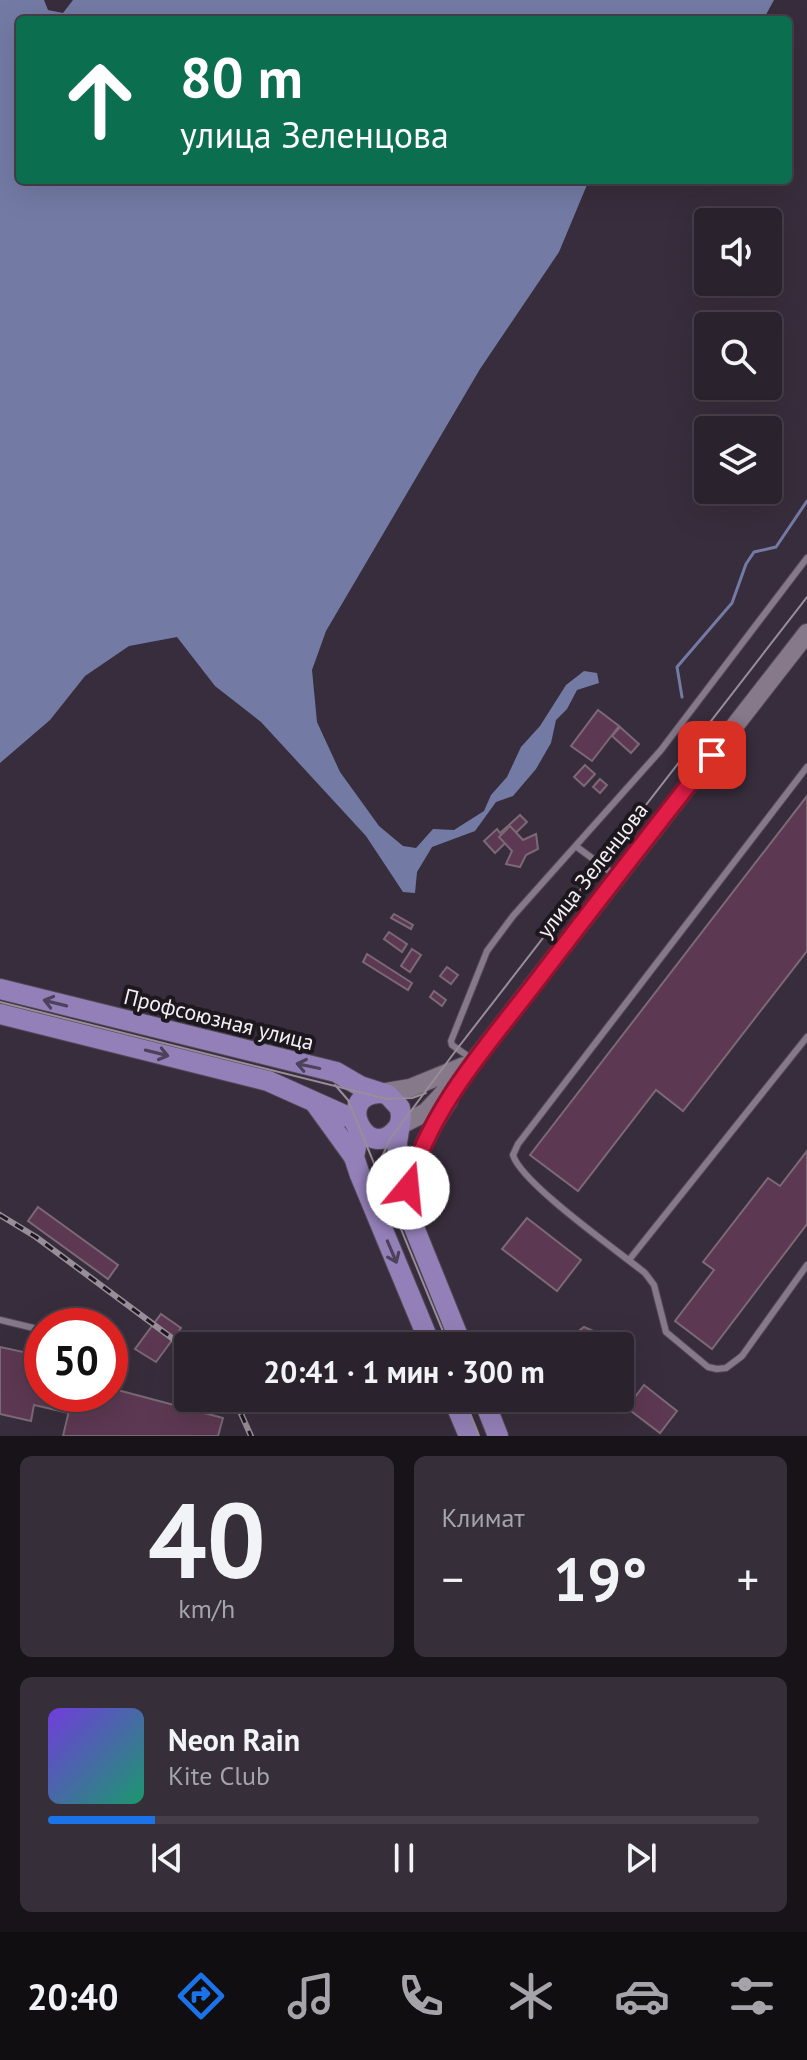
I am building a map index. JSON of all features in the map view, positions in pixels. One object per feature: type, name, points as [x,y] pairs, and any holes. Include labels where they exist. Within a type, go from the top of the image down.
[{"type":"main road","name":"улица Зеленцова","points":[[398,1128],[426,1112],[474,1061],[807,633]]},
{"type":"main road","name":"Профсоюзная улица","points":[[0,989],[336,1072],[380,1093]]},
{"type":"main road","points":[[0,1014],[268,1081],[349,1117],[368,1136],[389,1136],[398,1128]]},
{"type":"main road","name":"улица Зеленцова","points":[[380,1093],[426,1083],[474,1061]]},
{"type":"main road","points":[[405,1205],[425,1139],[474,1061]]},
{"type":"main road","points":[[354,1157],[359,1135],[358,1107],[370,1095],[380,1093],[393,1098],[401,1112],[398,1165],[405,1205],[456,1332]]},
{"type":"main road","points":[[313,1100],[354,1157],[425,1332]]},
{"type":"main road","points":[[489,1412],[498,1436]]},
{"type":"lane","points":[[474,1061],[451,1041],[487,951],[513,916],[677,730],[807,558]]},
{"type":"lane","points":[[807,767],[518,1144],[513,1155],[516,1164],[546,1193],[645,1273],[654,1285],[668,1335],[708,1367],[726,1368],[742,1356],[807,1265]]},
{"type":"lane","points":[[577,847],[617,877]]},
{"type":"lane","points":[[629,1260],[807,1037]]},
{"type":"lane","points":[[0,1320],[24,1326]]},
{"type":"water","points":[[0,0],[44,0],[48,10],[63,13],[73,0],[774,0],[765,16],[16,16],[16,184],[587,184],[559,252],[480,369],[326,631],[312,670],[317,722],[340,772],[379,826],[403,846],[416,848],[433,829],[454,830],[484,811],[491,795],[507,777],[521,747],[540,726],[566,685],[584,671],[597,673],[599,683],[577,690],[567,709],[556,720],[551,743],[536,769],[513,796],[496,802],[475,831],[432,847],[417,872],[415,893],[403,892],[366,836],[261,722],[215,686],[177,637],[129,646],[85,676],[50,720],[0,763]]},
{"type":"building","points":[[598,710],[619,726],[592,761],[571,746]]},
{"type":"building","points":[[620,727],[639,744],[631,753],[612,736]]},
{"type":"building","points":[[585,765],[595,774],[584,786],[574,777]]},
{"type":"building","points":[[600,779],[607,785],[600,793],[593,787]]},
{"type":"building","points":[[807,796],[807,951],[683,1111],[656,1090],[578,1191],[530,1155]]},
{"type":"building","points":[[520,815],[527,822],[495,853],[484,841],[497,829],[500,833]]},
{"type":"building","points":[[510,826],[523,840],[536,834],[538,849],[526,855],[520,867],[506,864],[512,851],[499,837]]},
{"type":"building","points":[[394,914],[413,925],[411,929],[391,918]]},
{"type":"building","points":[[389,932],[407,944],[402,952],[384,939]]},
{"type":"building","points":[[412,949],[421,955],[410,972],[401,966]]},
{"type":"building","points":[[367,954],[412,983],[408,990],[363,962]]},
{"type":"building","points":[[447,967],[458,975],[451,984],[440,976]]},
{"type":"building","points":[[434,991],[446,1000],[442,1006],[430,997]]},
{"type":"building","points":[[807,1151],[807,1224],[712,1349],[675,1321],[714,1270],[703,1262],[768,1178],[780,1186]]},
{"type":"building","points":[[38,1207],[118,1265],[108,1279],[28,1221]]},
{"type":"building","points":[[527,1218],[581,1260],[557,1291],[502,1249]]},
{"type":"building","points":[[161,1314],[181,1328],[174,1332],[174,1338],[156,1362],[135,1349]]},
{"type":"building","points":[[584,1327],[596,1332],[577,1332]]},
{"type":"building","points":[[0,1347],[24,1352],[24,1412],[33,1412],[31,1421],[0,1414]]},
{"type":"building","points":[[644,1385],[677,1411],[660,1433],[632,1412],[634,1399]]},
{"type":"building","points":[[128,1393],[174,1405],[174,1412],[200,1412],[223,1418],[218,1436],[63,1436],[69,1412],[128,1412]]},
{"type":"waterway","points":[[682,697],[677,667],[732,603],[746,564],[754,552],[776,547],[807,501]]},
{"type":"tram line","points":[[379,1187],[377,1168],[390,1139],[807,597]]},
{"type":"tram line","points":[[0,1002],[387,1099],[412,1098],[426,1093]]},
{"type":"tram line","points":[[335,1085],[348,1100],[443,1332]]},
{"type":"tram line","points":[[470,1412],[479,1436]]},
{"type":"railway","points":[[0,1215],[36,1237],[174,1340]]},
{"type":"railway","points":[[240,1412],[251,1436]]},
{"type":"route","points":[[408,1188],[431,1128],[474,1061],[712,755]]}]
